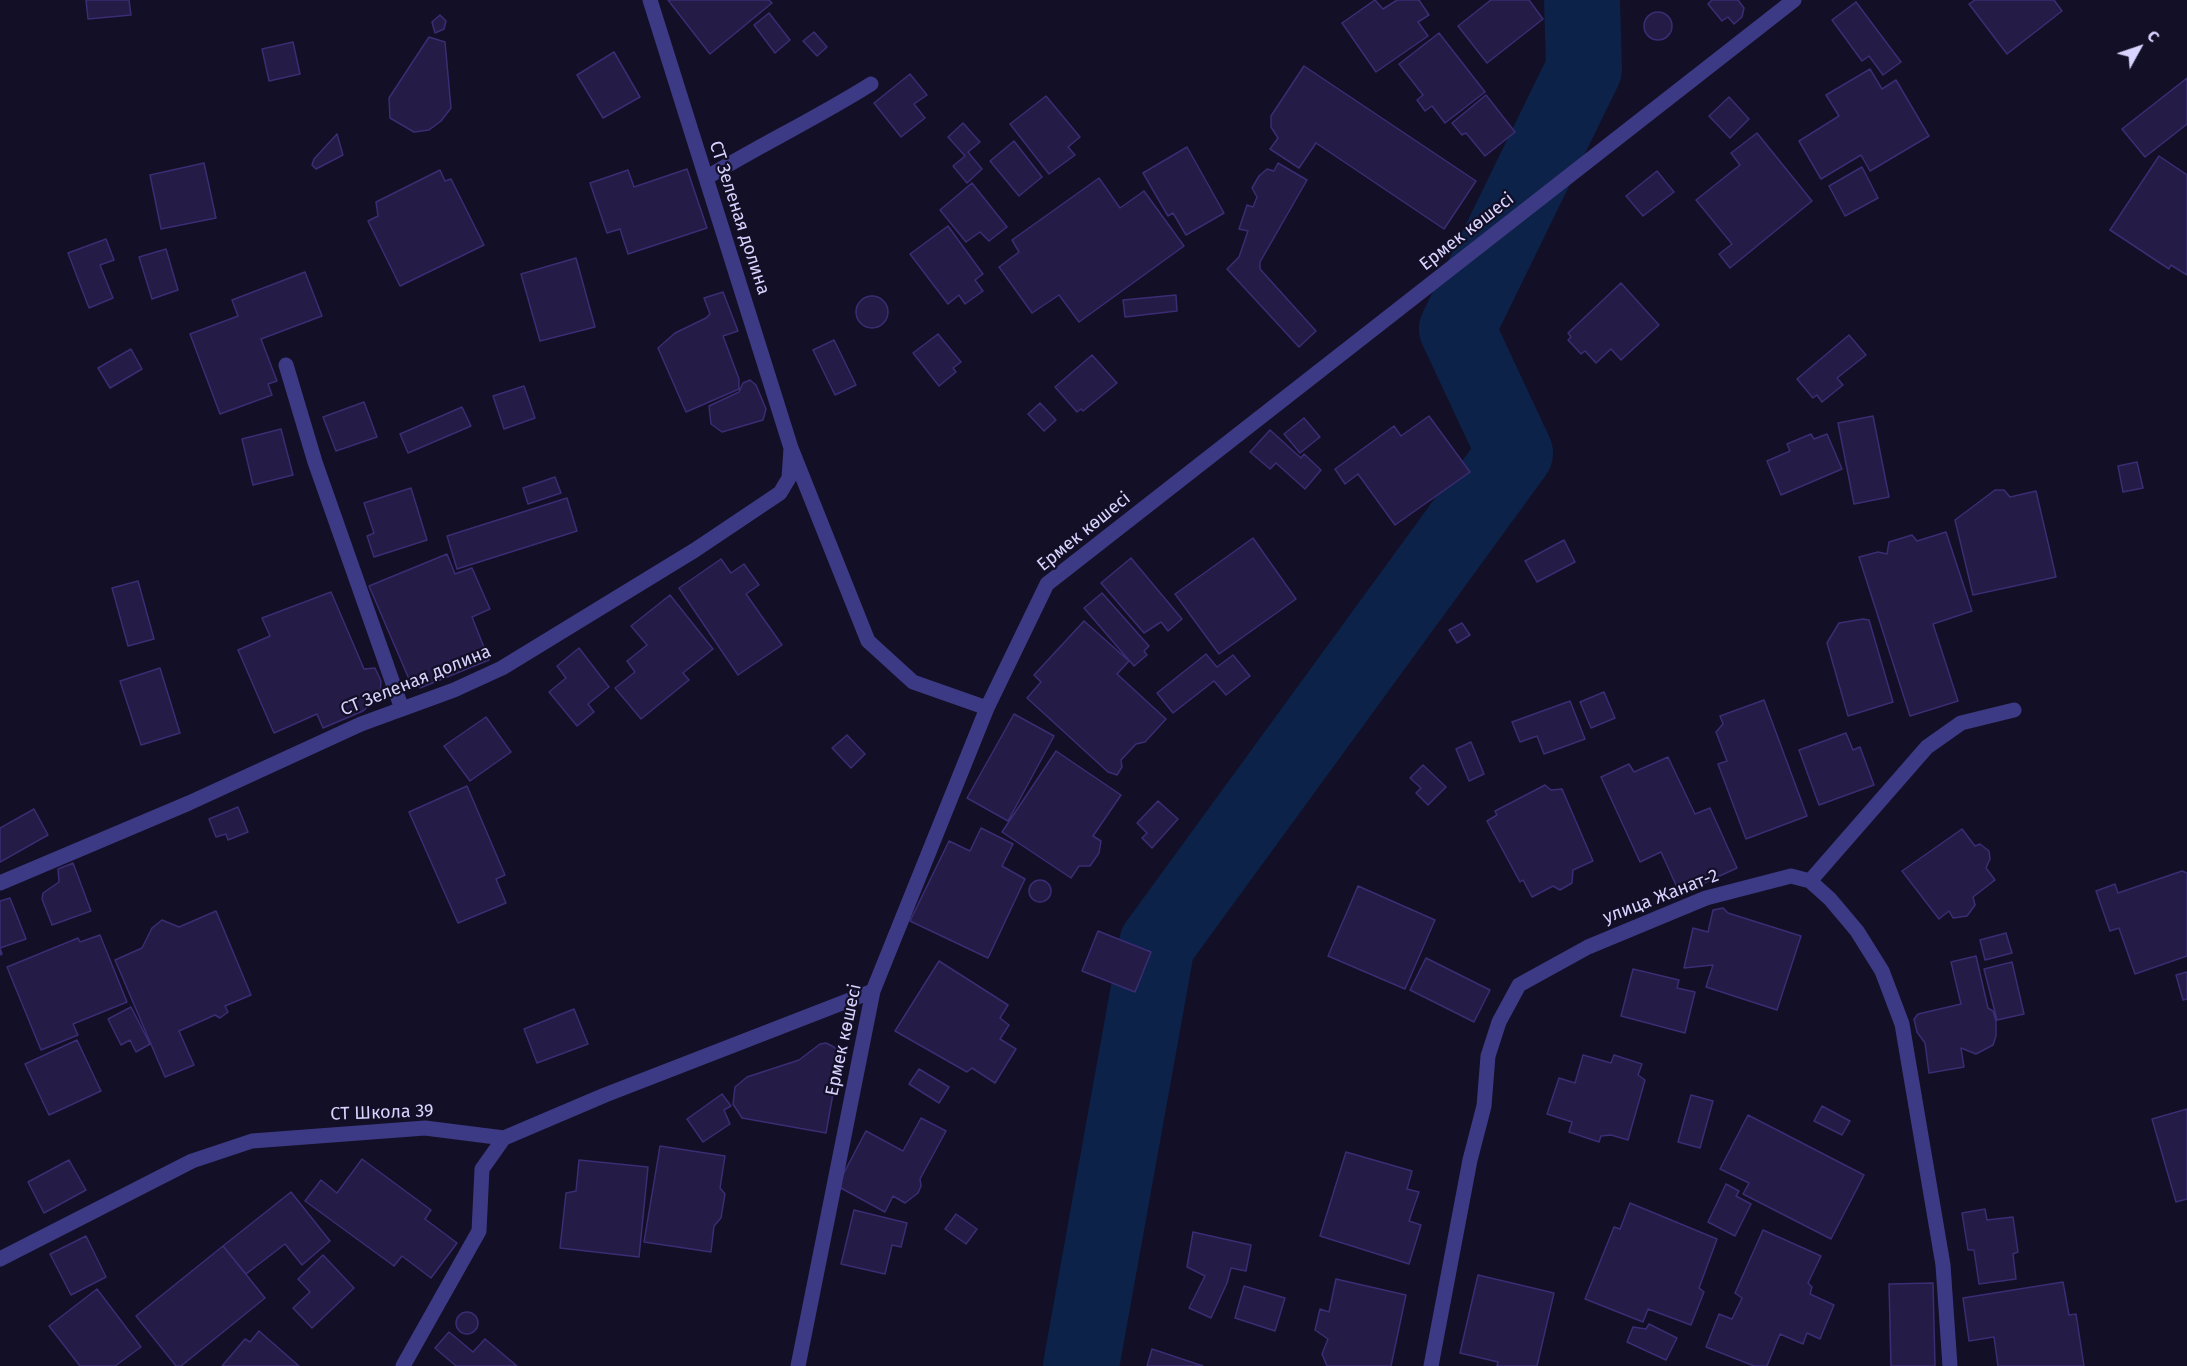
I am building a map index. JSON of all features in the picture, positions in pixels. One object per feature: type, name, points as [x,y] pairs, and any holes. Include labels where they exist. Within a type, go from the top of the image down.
[{"type":"street","name":"СТ Зеленая долина","points":[[650,0],[791,448],[868,641],[913,682],[987,708]]},
{"type":"street","name":"Ермек көшесі","points":[[798,1366],[873,991],[987,708],[1047,584],[1794,0]]},
{"type":"street","points":[[706,178],[761,144],[822,115],[871,84]]},
{"type":"street","points":[[286,365],[315,462],[402,709]]},
{"type":"street","name":"СТ Зеленая долина","points":[[0,883],[189,803],[361,723],[454,690],[502,668],[741,520],[780,493],[789,478],[791,448]]},
{"type":"street","points":[[1950,1366],[1943,1265],[1902,1024],[1882,971],[1857,931],[1830,899],[1810,881],[1927,747],[1961,723],[2014,710]]},
{"type":"street","name":"улица Жанат-2","points":[[1431,1366],[1470,1160],[1484,1106],[1488,1056],[1499,1022],[1519,985],[1588,947],[1706,898],[1791,876],[1810,881]]},
{"type":"street","points":[[403,1366],[479,1231],[482,1169],[504,1138],[605,1095],[873,991]]},
{"type":"street","name":"СТ Школа 39","points":[[0,1259],[192,1161],[252,1141],[425,1128],[504,1138]]},
{"type":"building","points":[[86,0],[129,0],[131,15],[88,19]]},
{"type":"building","points":[[668,0],[769,0],[772,3],[710,54]]},
{"type":"building","points":[[1375,0],[1383,9],[1397,0],[1419,0],[1429,15],[1418,22],[1428,36],[1376,72],[1342,23]]},
{"type":"building","points":[[1491,0],[1529,0],[1543,19],[1487,63],[1458,26]]},
{"type":"building","points":[[1712,0],[1738,0],[1744,8],[1742,17],[1734,24],[1728,17],[1722,21],[1708,4]]},
{"type":"building","points":[[1975,0],[2054,0],[2062,11],[2007,54],[1969,4]]},
{"type":"building","points":[[1856,2],[1901,62],[1883,75],[1869,56],[1862,61],[1832,20]]},
{"type":"building","points":[[1658,12],[1668,16],[1672,26],[1668,36],[1658,40],[1648,36],[1644,26],[1648,16]]},
{"type":"building","points":[[769,13],[790,40],[775,53],[754,25]]},
{"type":"building","points":[[440,15],[446,21],[444,29],[435,33],[432,22]]},
{"type":"building","points":[[814,32],[827,47],[817,56],[803,41]]},
{"type":"building","points":[[1439,33],[1485,92],[1445,123],[1432,106],[1425,111],[1417,100],[1423,95],[1399,64]]},
{"type":"building","points":[[429,37],[445,42],[451,108],[441,121],[429,130],[414,132],[390,118],[389,98]]},
{"type":"building","points":[[293,42],[300,74],[269,81],[262,49]]},
{"type":"building","points":[[614,52],[640,97],[603,118],[577,75]]},
{"type":"building","points":[[1304,66],[1476,181],[1444,229],[1316,143],[1299,168],[1270,149],[1278,138],[1271,127],[1271,116]]},
{"type":"building","points":[[1870,69],[1882,89],[1896,80],[1929,136],[1870,171],[1861,155],[1821,179],[1799,141],[1839,116],[1826,95]]},
{"type":"building","points":[[910,74],[927,95],[914,104],[925,118],[901,137],[874,103]]},
{"type":"building","points":[[2187,78],[2187,124],[2145,157],[2122,129]]},
{"type":"building","points":[[1486,95],[1515,132],[1485,156],[1466,133],[1462,135],[1452,123]]},
{"type":"building","points":[[1046,96],[1080,137],[1068,147],[1075,155],[1049,174],[1010,124]]},
{"type":"building","points":[[1729,97],[1749,119],[1730,138],[1709,116]]},
{"type":"building","points":[[963,123],[980,142],[968,152],[982,169],[967,183],[953,166],[965,156],[948,137]]},
{"type":"building","points":[[1757,133],[1812,201],[1730,268],[1719,254],[1732,244],[1696,200],[1740,165],[1731,153]]},
{"type":"building","points":[[337,134],[343,155],[316,169],[312,165],[314,159]]},
{"type":"building","points":[[1014,141],[1042,177],[1019,196],[990,161]]},
{"type":"building","points":[[1187,147],[1224,213],[1186,235],[1173,213],[1168,216],[1143,173]]},
{"type":"building","points":[[2159,156],[2187,175],[2187,275],[2171,265],[2169,269],[2110,230]]},
{"type":"building","points":[[204,163],[216,218],[161,229],[150,175]]},
{"type":"building","points":[[1278,163],[1307,180],[1260,262],[1260,269],[1316,331],[1299,347],[1227,269],[1239,257],[1248,231],[1239,229],[1247,205],[1253,207],[1257,197],[1252,188],[1259,176],[1267,169],[1274,171]]},
{"type":"building","points":[[1862,167],[1878,198],[1845,216],[1829,186]]},
{"type":"building","points":[[687,169],[707,228],[628,254],[620,229],[607,233],[590,183],[628,170],[634,187]]},
{"type":"building","points":[[440,170],[445,181],[451,179],[484,245],[400,286],[368,221],[378,216],[376,202]]},
{"type":"building","points":[[1657,171],[1674,192],[1643,216],[1626,196]]},
{"type":"building","points":[[1099,178],[1120,208],[1144,191],[1184,246],[1079,322],[1059,295],[1032,313],[999,267],[1019,252],[1012,240]]},
{"type":"building","points":[[972,183],[1007,227],[989,241],[980,232],[966,242],[940,210]]},
{"type":"building","points":[[948,226],[983,274],[975,280],[983,291],[965,304],[959,295],[948,304],[910,254]]},
{"type":"building","points":[[106,239],[114,260],[100,265],[113,298],[89,308],[68,253]]},
{"type":"building","points":[[166,249],[178,290],[152,299],[139,257]]},
{"type":"building","points":[[576,258],[595,327],[540,341],[521,274]]},
{"type":"building","points":[[305,272],[322,316],[261,339],[277,381],[268,384],[272,395],[220,414],[190,334],[238,316],[232,300]]},
{"type":"building","points":[[1621,283],[1659,325],[1621,360],[1611,349],[1596,363],[1585,351],[1581,354],[1568,340],[1571,337],[1568,333]]},
{"type":"building","points":[[723,292],[738,331],[723,336],[739,379],[739,389],[686,412],[658,348],[675,333],[706,318],[710,314],[704,298]]},
{"type":"building","points":[[1176,295],[1177,311],[1125,317],[1123,300]]},
{"type":"building","points":[[872,296],[884,300],[888,312],[884,324],[872,328],[860,324],[856,312],[860,300]]},
{"type":"building","points":[[938,334],[961,362],[953,368],[956,372],[939,386],[913,353]]},
{"type":"building","points":[[1849,335],[1866,355],[1837,378],[1843,385],[1822,402],[1817,395],[1813,398],[1797,379]]},
{"type":"building","points":[[834,340],[856,385],[835,395],[813,350]]},
{"type":"building","points":[[131,349],[142,369],[110,388],[98,368]]},
{"type":"building","points":[[1092,355],[1117,383],[1083,411],[1081,409],[1077,412],[1055,387]]},
{"type":"building","points":[[750,380],[756,385],[766,409],[763,420],[722,432],[711,424],[709,406],[739,392],[743,383]]},
{"type":"building","points":[[524,386],[535,418],[504,429],[493,396]]},
{"type":"building","points":[[364,402],[377,437],[336,451],[323,417]]},
{"type":"building","points":[[1040,403],[1056,420],[1044,431],[1028,414]]},
{"type":"building","points":[[462,407],[471,426],[408,453],[400,434]]},
{"type":"building","points":[[1429,416],[1470,472],[1395,525],[1358,474],[1345,484],[1335,469],[1394,426],[1401,436]]},
{"type":"building","points":[[1873,416],[1889,497],[1854,504],[1838,423]]},
{"type":"building","points":[[1304,418],[1320,437],[1300,453],[1284,434]]},
{"type":"building","points":[[281,429],[293,475],[253,485],[242,439]]},
{"type":"building","points":[[1270,430],[1301,458],[1304,454],[1321,470],[1305,489],[1276,463],[1270,469],[1250,452]]},
{"type":"building","points":[[1811,434],[1814,439],[1827,434],[1842,469],[1781,495],[1767,461],[1790,451],[1787,444]]},
{"type":"building","points":[[2137,462],[2143,488],[2123,492],[2118,466]]},
{"type":"building","points":[[555,477],[561,493],[528,504],[523,488]]},
{"type":"building","points":[[411,488],[427,540],[374,557],[367,536],[374,533],[364,503]]},
{"type":"building","points":[[1995,490],[2004,490],[2010,497],[2036,491],[2056,577],[1973,595],[1955,520]]},
{"type":"building","points":[[567,498],[577,531],[457,569],[447,536]]},
{"type":"building","points":[[1946,532],[1972,611],[1933,624],[1958,701],[1910,716],[1859,557],[1878,552],[1887,554],[1889,542],[1912,535],[1917,541]]},
{"type":"building","points":[[1253,538],[1296,599],[1219,654],[1175,594]]},
{"type":"building","points":[[1564,540],[1575,562],[1537,582],[1525,561]]},
{"type":"building","points":[[447,554],[455,574],[472,568],[490,609],[472,617],[489,660],[420,688],[415,676],[409,679],[369,586]]},
{"type":"building","points":[[1131,558],[1182,619],[1168,631],[1161,622],[1144,633],[1101,583]]},
{"type":"building","points":[[721,559],[731,573],[744,564],[759,585],[746,594],[782,645],[738,675],[679,588]]},
{"type":"building","points":[[138,581],[154,639],[128,646],[112,588]]},
{"type":"building","points":[[331,592],[364,669],[375,668],[381,681],[380,695],[363,711],[323,728],[317,714],[274,733],[238,650],[270,636],[262,618]]},
{"type":"building","points":[[1102,593],[1149,646],[1144,651],[1147,655],[1134,666],[1084,608]]},
{"type":"building","points":[[670,595],[713,649],[683,673],[689,680],[641,719],[615,688],[635,672],[627,661],[647,645],[631,626]]},
{"type":"building","points":[[1869,620],[1893,702],[1848,716],[1827,643],[1839,623]]},
{"type":"building","points":[[1084,621],[1129,661],[1117,674],[1166,719],[1145,742],[1136,744],[1121,760],[1122,767],[1117,775],[1108,772],[1027,698],[1041,682],[1034,675]]},
{"type":"building","points":[[1462,623],[1470,635],[1457,643],[1449,630]]},
{"type":"building","points":[[579,648],[609,687],[588,704],[594,712],[577,726],[549,692],[566,678],[557,666]]},
{"type":"building","points":[[1206,654],[1217,667],[1233,655],[1250,676],[1226,695],[1214,681],[1173,713],[1157,693]]},
{"type":"building","points":[[160,668],[180,733],[141,745],[120,681]]},
{"type":"building","points":[[1604,692],[1615,718],[1591,728],[1580,702]]},
{"type":"building","points":[[1764,700],[1807,816],[1746,839],[1718,764],[1727,761],[1716,732],[1723,724],[1720,716]]},
{"type":"building","points":[[1570,701],[1585,739],[1544,754],[1537,736],[1520,742],[1512,722]]},
{"type":"building","points":[[1014,714],[1054,736],[1008,821],[967,798]]},
{"type":"building","points":[[486,717],[511,752],[470,781],[444,746]]},
{"type":"building","points":[[1846,733],[1853,750],[1860,747],[1874,785],[1819,805],[1799,750]]},
{"type":"building","points":[[847,735],[865,754],[851,768],[832,748]]},
{"type":"building","points":[[1471,742],[1484,774],[1469,781],[1456,749]]},
{"type":"building","points":[[1056,751],[1121,795],[1093,836],[1101,841],[1099,853],[1090,866],[1079,866],[1071,878],[1002,832]]},
{"type":"building","points":[[1668,757],[1695,814],[1710,808],[1737,868],[1680,894],[1661,852],[1640,862],[1601,777],[1629,764],[1634,772]]},
{"type":"building","points":[[1423,765],[1446,787],[1428,805],[1416,793],[1421,788],[1410,778]]},
{"type":"building","points":[[1545,785],[1551,790],[1562,789],[1593,861],[1573,870],[1572,883],[1560,890],[1553,886],[1532,897],[1523,880],[1520,882],[1487,821],[1497,815],[1495,811]]},
{"type":"building","points":[[467,786],[505,875],[496,879],[506,903],[458,923],[409,812]]},
{"type":"building","points":[[1158,801],[1178,819],[1152,848],[1142,838],[1147,833],[1137,823]]},
{"type":"building","points":[[238,807],[248,832],[228,840],[226,834],[216,837],[209,819]]},
{"type":"building","points":[[34,809],[48,835],[0,862],[0,828]]},
{"type":"building","points":[[981,828],[1013,844],[1002,866],[1025,879],[988,958],[910,921],[949,841],[970,851]]},
{"type":"building","points":[[1962,829],[1975,846],[1980,844],[1989,851],[1990,859],[1986,868],[1995,880],[1973,897],[1975,905],[1967,916],[1953,918],[1949,911],[1939,919],[1902,871]]},
{"type":"building","points":[[73,863],[91,911],[52,925],[42,899],[43,893],[59,882],[58,869]]},
{"type":"building","points":[[2182,871],[2187,873],[2187,956],[2135,974],[2119,928],[2110,931],[2096,891],[2115,884],[2118,893]]},
{"type":"building","points":[[1040,880],[1048,883],[1051,891],[1048,899],[1040,902],[1032,899],[1029,891],[1032,883]]},
{"type":"building","points":[[1358,886],[1435,920],[1405,989],[1328,956]]},
{"type":"building","points":[[10,898],[26,939],[0,948],[0,901]]},
{"type":"building","points":[[1723,908],[1728,913],[1801,936],[1777,1010],[1706,987],[1713,965],[1684,968],[1693,928],[1708,932],[1713,910]]},
{"type":"building","points":[[216,911],[251,995],[225,1006],[228,1012],[220,1018],[215,1015],[179,1031],[194,1065],[165,1077],[115,960],[142,948],[152,928],[162,920],[179,927]]},
{"type":"building","points":[[1098,931],[1151,952],[1135,992],[1082,971]]},
{"type":"building","points":[[2006,933],[2012,953],[1985,960],[1980,940]]},
{"type":"building","points":[[100,935],[127,1002],[73,1024],[78,1035],[41,1050],[7,967],[78,938],[80,942]]},
{"type":"building","points":[[1976,956],[1988,1008],[1993,1011],[1996,1021],[1996,1036],[1993,1045],[1976,1054],[1961,1048],[1964,1067],[1929,1073],[1925,1043],[1917,1032],[1914,1019],[1918,1014],[1961,1004],[1951,962]]},
{"type":"building","points":[[1426,958],[1490,990],[1474,1022],[1410,990]]},
{"type":"building","points":[[939,961],[1008,1005],[1000,1018],[1009,1025],[1000,1039],[1016,1049],[995,1083],[972,1068],[967,1072],[895,1031]]},
{"type":"building","points":[[2012,962],[2024,1014],[1997,1020],[1984,969]]},
{"type":"building","points":[[1633,969],[1679,980],[1677,988],[1695,992],[1685,1033],[1621,1016]]},
{"type":"building","points":[[2187,972],[2187,999],[2183,1000],[2176,975]]},
{"type":"building","points":[[131,1007],[150,1044],[136,1052],[130,1040],[121,1045],[108,1019]]},
{"type":"building","points":[[574,1009],[588,1044],[537,1063],[524,1029]]},
{"type":"building","points":[[77,1040],[101,1091],[49,1115],[25,1064]]},
{"type":"building","points":[[826,1043],[840,1054],[826,1133],[742,1118],[733,1104],[735,1087],[747,1077],[799,1060],[820,1044]]},
{"type":"building","points":[[1583,1055],[1611,1063],[1614,1055],[1642,1064],[1638,1075],[1645,1080],[1628,1140],[1611,1135],[1601,1136],[1599,1142],[1569,1132],[1572,1122],[1547,1114],[1559,1078],[1575,1083]]},
{"type":"building","points":[[919,1069],[949,1087],[939,1103],[909,1084]]},
{"type":"building","points":[[722,1094],[731,1106],[724,1110],[730,1124],[703,1142],[687,1119]]},
{"type":"building","points":[[1691,1095],[1713,1101],[1700,1148],[1678,1142]]},
{"type":"building","points":[[1822,1106],[1850,1121],[1842,1135],[1814,1121]]},
{"type":"building","points":[[2187,1109],[2187,1199],[2176,1202],[2152,1119]]},
{"type":"building","points":[[1748,1115],[1864,1175],[1831,1239],[1743,1194],[1749,1183],[1720,1169]]},
{"type":"building","points":[[921,1118],[946,1131],[920,1179],[921,1186],[918,1193],[905,1203],[893,1196],[885,1212],[837,1186],[866,1131],[903,1151]]},
{"type":"building","points":[[660,1146],[725,1156],[720,1188],[725,1194],[721,1218],[714,1226],[711,1252],[644,1242]]},
{"type":"building","points":[[1346,1152],[1412,1171],[1407,1189],[1419,1192],[1409,1221],[1421,1225],[1409,1264],[1320,1236]]},
{"type":"building","points":[[362,1159],[431,1210],[425,1219],[457,1243],[431,1278],[402,1256],[394,1266],[305,1201],[321,1180],[337,1193]]},
{"type":"building","points":[[69,1160],[86,1190],[44,1213],[28,1182]]},
{"type":"building","points":[[579,1160],[648,1167],[639,1257],[560,1248],[566,1193],[576,1191]]},
{"type":"building","points":[[1726,1184],[1739,1191],[1736,1196],[1751,1204],[1735,1236],[1708,1222]]},
{"type":"building","points":[[291,1192],[330,1241],[302,1265],[285,1244],[246,1274],[223,1246]]},
{"type":"building","points":[[1630,1203],[1717,1239],[1699,1288],[1704,1292],[1691,1325],[1648,1309],[1643,1322],[1585,1299],[1614,1227],[1620,1229]]},
{"type":"building","points":[[1985,1209],[1987,1220],[2013,1217],[2018,1252],[2013,1254],[2016,1279],[1979,1284],[1974,1250],[1968,1250],[1962,1213]]},
{"type":"building","points":[[854,1210],[907,1223],[901,1247],[892,1245],[885,1274],[841,1264]]},
{"type":"building","points":[[956,1214],[977,1229],[966,1244],[945,1229]]},
{"type":"building","points":[[1763,1230],[1821,1256],[1808,1283],[1812,1287],[1810,1294],[1834,1305],[1820,1339],[1807,1333],[1803,1344],[1780,1334],[1767,1366],[1754,1366],[1706,1347],[1719,1314],[1732,1319],[1742,1298],[1735,1293]]},
{"type":"building","points":[[1193,1232],[1251,1245],[1246,1271],[1231,1268],[1227,1283],[1211,1318],[1189,1308],[1205,1276],[1187,1267]]},
{"type":"building","points":[[86,1236],[106,1277],[71,1295],[50,1254]]},
{"type":"building","points":[[223,1246],[265,1298],[181,1366],[176,1366],[136,1316]]},
{"type":"building","points":[[323,1255],[354,1288],[312,1328],[293,1308],[310,1292],[298,1279]]},
{"type":"building","points":[[1478,1275],[1554,1293],[1537,1366],[1497,1366],[1498,1362],[1460,1353]]},
{"type":"building","points":[[1336,1279],[1406,1295],[1391,1366],[1327,1366],[1322,1354],[1328,1339],[1315,1330],[1320,1309],[1329,1312]]},
{"type":"building","points":[[2063,1282],[2069,1315],[2076,1314],[2084,1366],[1998,1366],[1994,1337],[1969,1341],[1963,1298]]},
{"type":"building","points":[[1933,1283],[1935,1366],[1891,1366],[1889,1284]]},
{"type":"building","points":[[1244,1286],[1285,1298],[1275,1331],[1235,1318]]},
{"type":"building","points":[[97,1289],[141,1347],[115,1366],[80,1366],[49,1326]]},
{"type":"building","points":[[467,1312],[475,1315],[478,1323],[475,1331],[467,1334],[459,1331],[456,1323],[459,1315]]},
{"type":"building","points":[[1649,1324],[1677,1338],[1666,1360],[1627,1342],[1633,1327],[1646,1329]]},
{"type":"building","points":[[259,1331],[299,1366],[222,1366],[245,1339],[250,1342]]},
{"type":"building","points":[[449,1332],[473,1352],[485,1339],[517,1366],[456,1366],[435,1348]]},
{"type":"building","points":[[1152,1349],[1203,1366],[1147,1366]]},
{"type":"waterway","points":[[1081,1366],[1157,944],[1515,453],[1457,329],[1584,69],[1582,0]]}]
